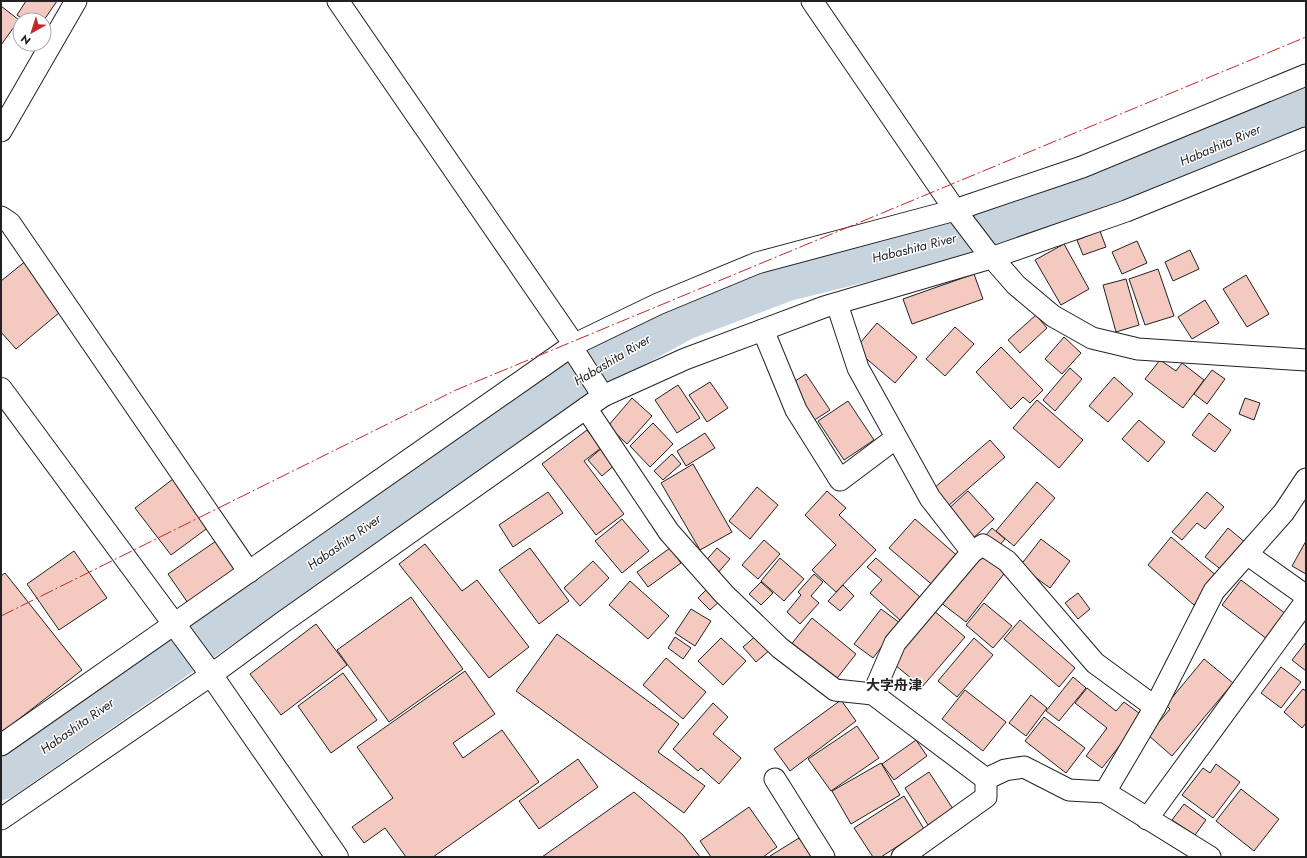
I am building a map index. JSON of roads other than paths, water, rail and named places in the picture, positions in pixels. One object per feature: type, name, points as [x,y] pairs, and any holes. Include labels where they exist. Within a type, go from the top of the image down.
[{"type":"street","points":[[1,131],[76,1]]},
{"type":"street","points":[[338,1],[574,349],[601,393]]},
{"type":"street","points":[[812,1],[957,213],[989,255],[1016,285],[1053,316],[1092,338],[1138,349],[1306,360]]},
{"type":"street","points":[[1,745],[176,626],[249,572],[574,349],[658,304],[757,263],[957,213],[1082,167],[1306,75]]},
{"type":"street","points":[[1,819],[208,670],[283,622],[586,408],[601,393],[685,359],[824,307],[1126,211],[1306,138]]},
{"type":"street","points":[[1,217],[10,223],[249,572]]},
{"type":"street","points":[[837,304],[858,368],[896,438],[930,498],[972,552]]},
{"type":"street","points":[[763,330],[796,410],[840,480],[896,438]]},
{"type":"street","points":[[1,389],[208,670],[337,857]]},
{"type":"street","points":[[586,408],[669,532],[724,594],[780,648],[835,690],[873,694],[986,779]]},
{"type":"street","points":[[1105,792],[1154,707],[1214,591],[1284,512],[1306,479]]},
{"type":"street","points":[[873,694],[894,643],[972,552],[983,545],[1007,561],[1095,663],[1154,707]]},
{"type":"street","points":[[1246,554],[1306,596]]},
{"type":"street","points":[[1147,819],[1306,601]]},
{"type":"street","points":[[986,779],[1005,770],[1024,768],[1069,790],[1105,792],[1210,857]]},
{"type":"street","points":[[775,779],[824,857]]},
{"type":"street","points":[[902,857],[986,796],[986,779]]},
{"type":"waterway","name":"Habashita River","points":[[1,779],[595,368],[682,320],[787,280],[984,231],[1051,210],[1119,187],[1306,109]]},
{"type":"district","name":"大字舟津","points":[[894,685]]}]
